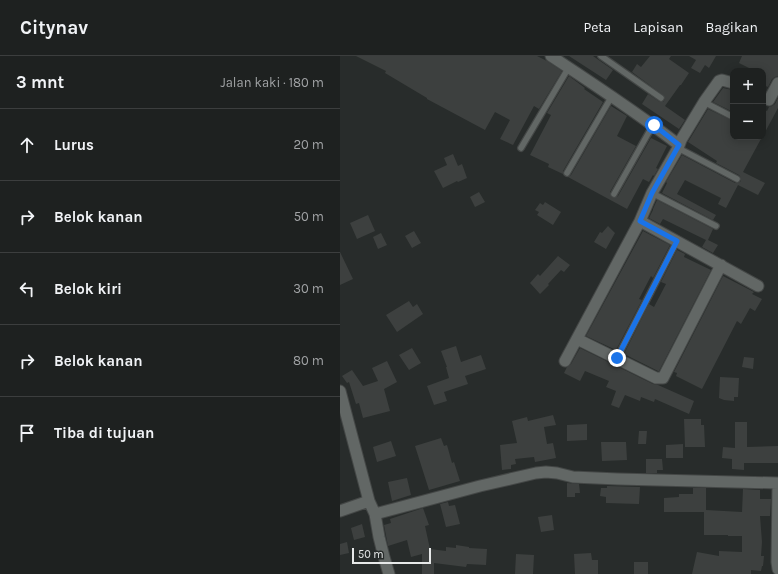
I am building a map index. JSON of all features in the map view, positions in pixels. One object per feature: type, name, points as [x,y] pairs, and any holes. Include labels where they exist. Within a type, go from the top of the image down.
[{"type":"street","points":[[551,56],[654,125],[678,147]]},
{"type":"street","points":[[565,360],[640,221],[652,193],[704,102],[719,81],[722,80],[730,82]]},
{"type":"street","points":[[770,101],[778,83]]},
{"type":"street","points":[[640,221],[758,286]]},
{"type":"street","points":[[577,339],[656,378],[663,378],[721,265]]},
{"type":"street","points":[[340,391],[369,500],[375,514],[389,574]]},
{"type":"street","points":[[375,514],[480,486],[541,473],[557,473],[573,477],[778,485],[776,554],[778,569]]},
{"type":"street","points":[[340,511],[369,500]]},
{"type":"lane","points":[[601,56],[661,98]]},
{"type":"lane","points":[[521,148],[569,67]]},
{"type":"lane","points":[[567,173],[612,96]]},
{"type":"lane","points":[[704,102],[730,116]]},
{"type":"lane","points":[[614,194],[654,125]]},
{"type":"lane","points":[[678,147],[737,179]]},
{"type":"lane","points":[[652,193],[716,226]]},
{"type":"lane","points":[[617,358],[677,241]]},
{"type":"building","points":[[356,56],[537,56],[562,71],[539,109],[534,106],[513,145],[500,139],[510,120],[495,112],[485,130],[427,99],[385,73],[386,71]]},
{"type":"building","points":[[569,56],[593,56],[613,70],[606,80]]},
{"type":"building","points":[[650,56],[671,56],[669,59],[689,73],[665,106],[685,120],[679,129],[642,104],[648,94],[660,102],[663,102],[665,99],[663,95],[632,72],[637,64],[641,67]]},
{"type":"building","points":[[689,56],[716,56],[709,68],[705,65],[700,73],[691,68],[696,60]]},
{"type":"building","points":[[742,56],[778,56],[778,76],[772,79],[768,87],[766,86],[766,68],[749,68],[739,63]]},
{"type":"building","points":[[569,76],[585,88],[584,89],[603,102],[563,171],[563,174],[548,167],[549,164],[530,155],[551,115],[547,113]]},
{"type":"building","points":[[723,88],[730,89],[730,110],[713,102]]},
{"type":"building","points":[[778,98],[778,108],[766,130],[766,110],[775,104]]},
{"type":"building","points":[[611,106],[627,116],[617,136],[636,146],[610,192],[612,197],[614,198],[618,196],[651,138],[667,146],[656,168],[658,169],[654,176],[653,175],[649,182],[643,179],[627,209],[568,177],[571,175]]},
{"type":"building","points":[[708,109],[730,120],[730,140],[760,140],[743,172],[765,183],[758,195],[738,185],[726,208],[718,204],[721,198],[685,180],[677,194],[716,215],[713,220],[662,193],[667,183],[666,182],[682,155],[735,183],[741,181],[739,175],[716,163],[717,161],[688,142]]},
{"type":"building","points":[[453,154],[458,166],[462,164],[467,178],[443,188],[434,171],[447,165],[444,158]]},
{"type":"building","points":[[479,192],[485,202],[475,207],[470,197]]},
{"type":"building","points":[[657,200],[713,229],[708,240],[718,245],[713,253],[702,247],[706,240],[663,219],[660,224],[649,218]]},
{"type":"building","points":[[545,202],[561,212],[553,225],[537,215],[539,212],[535,210],[540,203],[543,205]]},
{"type":"building","points":[[368,215],[375,231],[357,239],[350,223]]},
{"type":"building","points":[[608,226],[615,233],[606,249],[594,242],[600,232],[602,233]]},
{"type":"building","points":[[414,231],[421,243],[412,248],[405,236]]},
{"type":"building","points":[[643,231],[670,245],[653,278],[651,276],[639,299],[642,300],[616,350],[586,336]]},
{"type":"building","points":[[381,233],[387,245],[378,249],[373,237]]},
{"type":"building","points":[[677,250],[685,254],[684,257],[711,270],[658,371],[624,354],[649,304],[654,307],[666,284],[661,282]]},
{"type":"building","points":[[340,252],[353,279],[340,285]]},
{"type":"building","points":[[558,256],[570,265],[564,272],[561,270],[540,294],[530,283],[538,274],[540,276]]},
{"type":"building","points":[[723,276],[754,292],[752,294],[762,299],[755,311],[750,308],[741,324],[737,321],[702,389],[676,376],[677,373],[674,372]]},
{"type":"building","points":[[409,301],[413,307],[417,304],[423,314],[397,332],[386,315]]},
{"type":"building","points":[[456,346],[461,362],[481,355],[486,369],[465,376],[468,384],[444,392],[447,401],[434,405],[427,386],[449,378],[447,367],[441,351]]},
{"type":"building","points":[[412,348],[421,363],[409,370],[399,355]]},
{"type":"building","points":[[580,348],[653,384],[694,401],[689,414],[655,399],[654,402],[641,397],[640,401],[625,395],[619,408],[611,405],[616,391],[606,387],[609,381],[585,371],[580,381],[564,373]]},
{"type":"building","points":[[744,357],[754,358],[753,369],[742,367]]},
{"type":"building","points":[[387,361],[397,382],[384,389],[390,411],[363,418],[359,403],[356,404],[349,382],[347,383],[342,376],[352,370],[363,386],[378,381],[372,368]]},
{"type":"building","points":[[720,377],[739,378],[738,397],[734,397],[734,401],[719,398]]},
{"type":"building","points":[[553,415],[556,425],[544,427],[547,444],[553,443],[556,458],[535,462],[534,457],[515,459],[516,464],[511,465],[511,469],[502,470],[500,445],[517,443],[512,421],[527,417],[528,421]]},
{"type":"building","points":[[684,419],[701,419],[701,425],[704,425],[705,447],[685,447]]},
{"type":"building","points":[[735,422],[747,422],[747,447],[778,446],[778,463],[744,463],[744,470],[732,469],[732,459],[722,458],[723,447],[735,448]]},
{"type":"building","points":[[587,424],[587,440],[567,441],[567,425]]},
{"type":"building","points":[[639,431],[647,431],[646,444],[638,444]]},
{"type":"building","points":[[441,438],[444,446],[447,445],[452,463],[454,462],[460,481],[429,490],[415,446]]},
{"type":"building","points":[[391,441],[396,456],[377,462],[373,447]]},
{"type":"building","points":[[601,442],[626,442],[627,460],[602,461]]},
{"type":"building","points":[[683,444],[683,458],[666,458],[666,445]]},
{"type":"building","points":[[646,459],[662,459],[663,470],[657,470],[657,473],[646,473]]},
{"type":"building","points":[[407,478],[411,495],[392,501],[388,482]]},
{"type":"building","points":[[567,483],[579,484],[580,493],[575,493],[575,497],[567,497]]},
{"type":"building","points":[[607,486],[640,487],[639,504],[606,503],[606,497],[600,496],[601,488],[607,488]]},
{"type":"building","points":[[693,488],[706,488],[706,510],[742,512],[743,489],[760,490],[760,499],[771,499],[770,516],[760,516],[762,542],[761,556],[764,556],[761,571],[751,570],[751,574],[692,574],[697,552],[719,556],[719,551],[742,552],[742,536],[704,535],[704,512],[664,512],[664,498],[679,497],[679,494],[693,494]]},
{"type":"building","points":[[448,502],[449,506],[455,505],[460,524],[446,527],[440,504]]},
{"type":"building","points":[[423,508],[429,525],[425,526],[430,549],[446,551],[446,547],[456,548],[456,545],[469,548],[487,549],[486,565],[467,564],[466,567],[434,563],[434,574],[422,574],[422,554],[411,557],[407,540],[388,546],[384,525],[391,523],[390,519]]},
{"type":"building","points":[[552,515],[554,530],[541,532],[538,517]]},
{"type":"building","points":[[362,524],[365,537],[354,540],[351,528]]},
{"type":"building","points":[[347,542],[349,553],[340,555],[340,544]]},
{"type":"building","points":[[591,553],[592,560],[598,560],[598,574],[575,574],[574,554]]},
{"type":"building","points":[[516,554],[534,555],[533,574],[515,574]]},
{"type":"building","points":[[634,562],[648,562],[648,574],[634,574]]},
{"type":"route","points":[[617,358],[677,241],[640,221],[652,193],[679,145],[654,125]]}]
